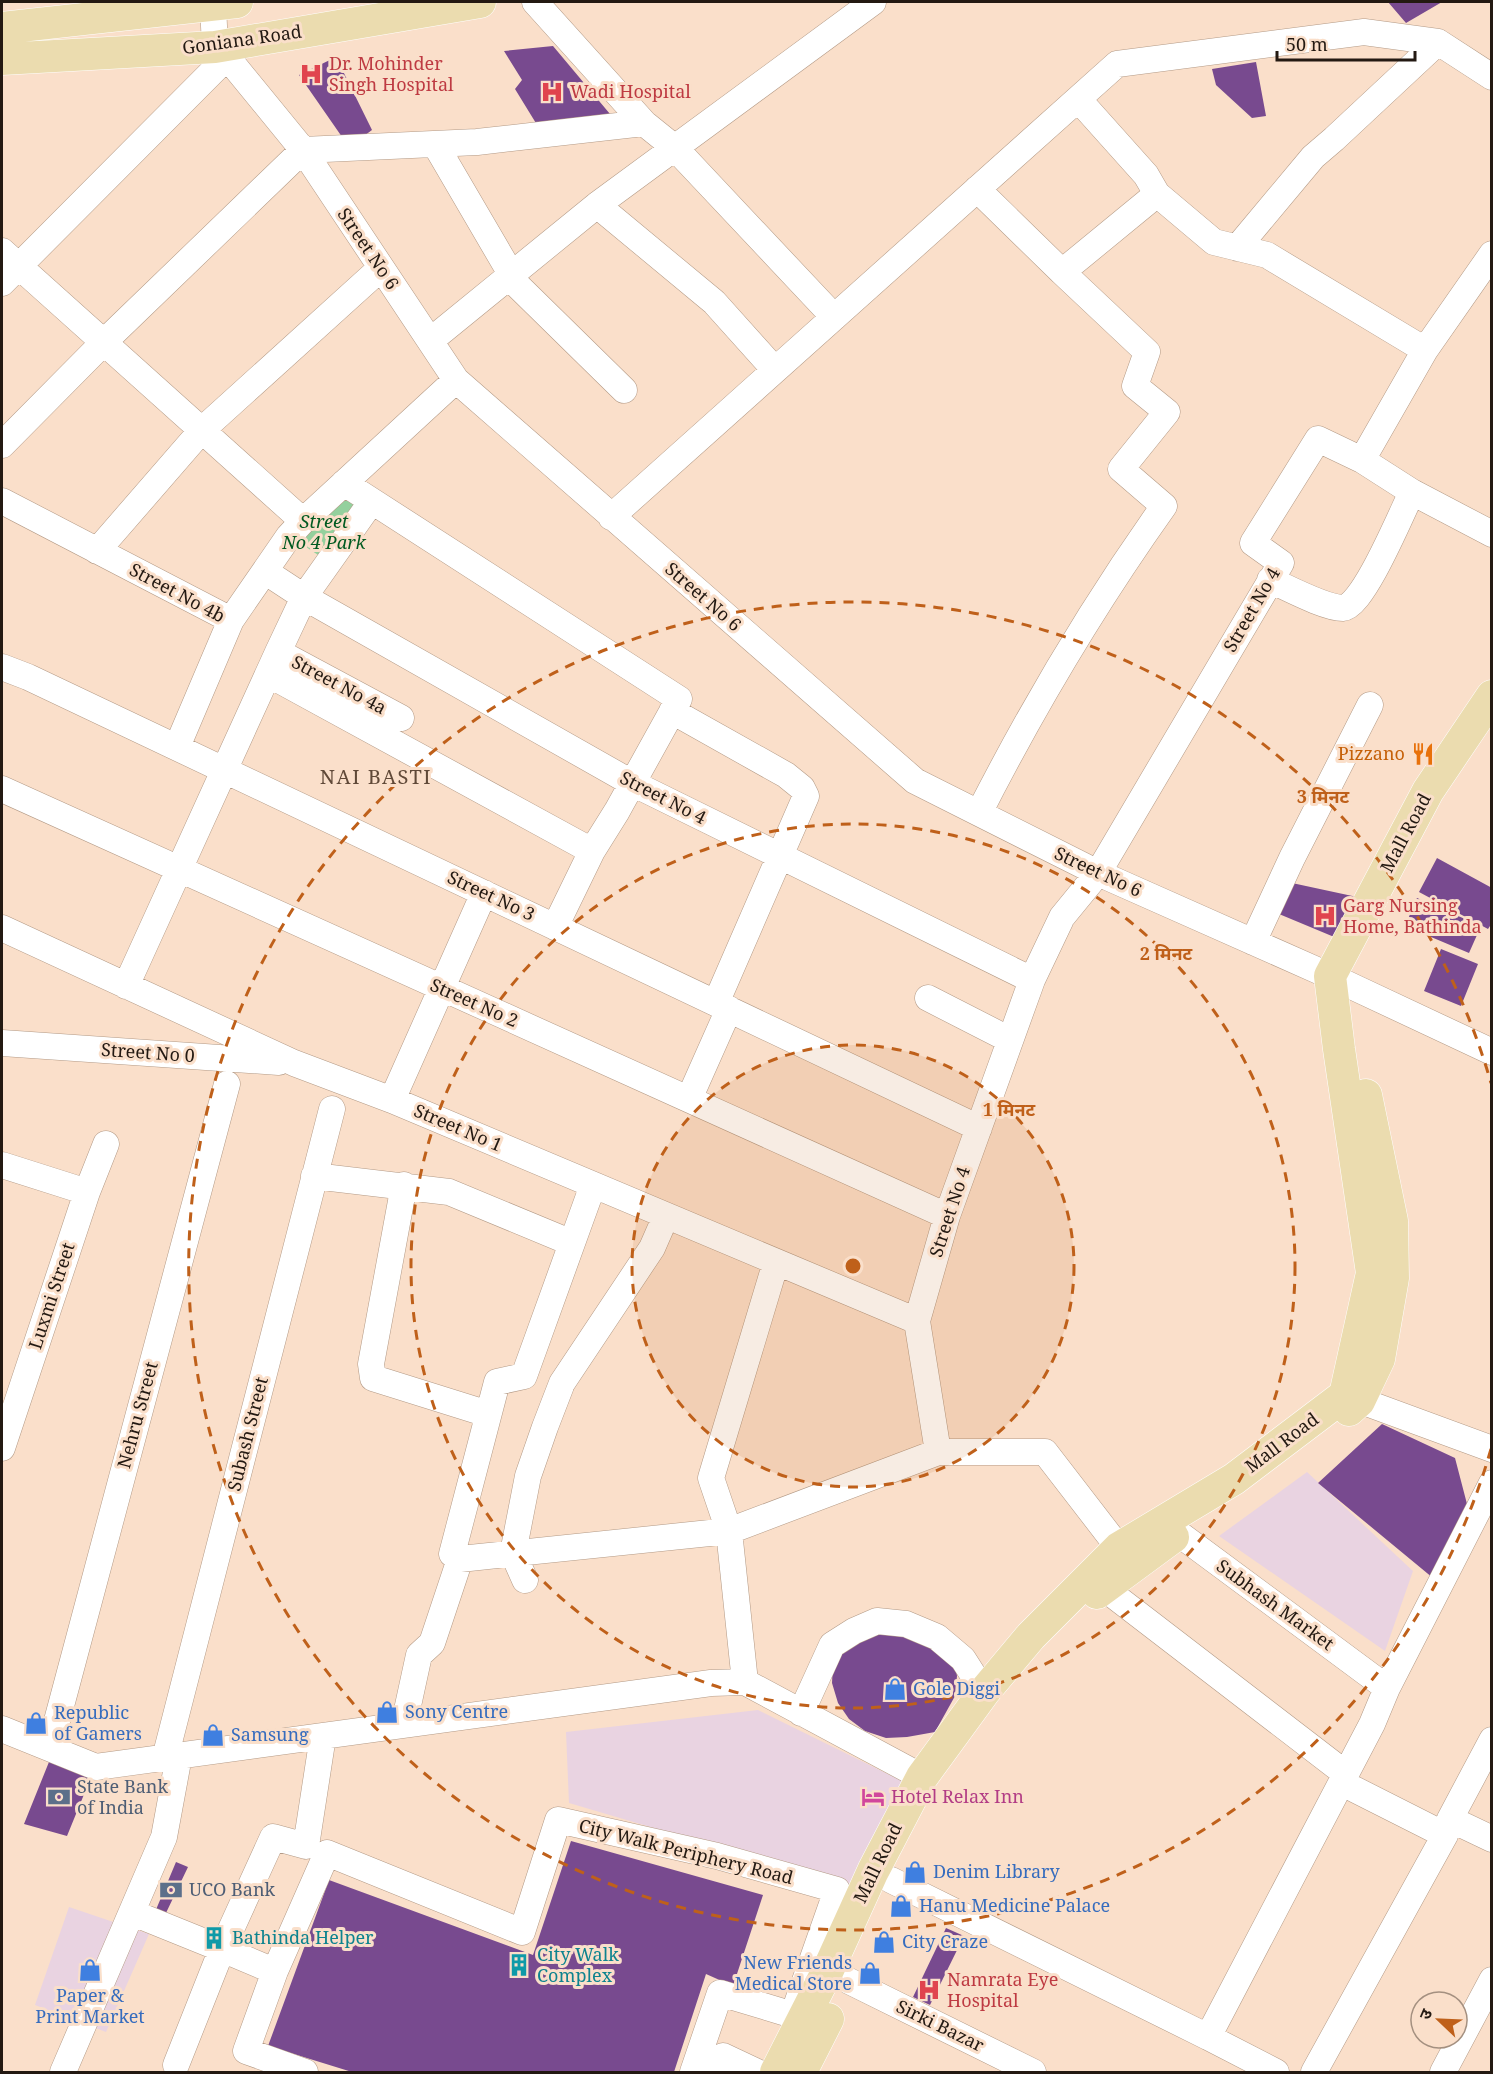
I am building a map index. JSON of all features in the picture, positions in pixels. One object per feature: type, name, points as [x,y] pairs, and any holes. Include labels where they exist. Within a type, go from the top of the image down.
[{"type":"main road","name":"Goniana Road","points":[[2,59],[221,52],[480,2]]},
{"type":"main road","points":[[2,28],[129,7],[225,3]]},
{"type":"main road","name":"Mall Road","points":[[1340,981],[1428,791],[1491,696]]},
{"type":"main road","points":[[1352,1398],[1372,1273],[1339,1049],[1340,981],[1457,775],[1491,723]]},
{"type":"main road","name":"Mall Road","points":[[776,2073],[829,1972],[873,1871],[922,1777],[984,1692],[1031,1636],[1098,1582],[1119,1548],[1171,1528],[1234,1479],[1352,1398]]},
{"type":"main road","points":[[801,2073],[829,1972],[891,1880],[941,1782],[1034,1653],[1098,1582],[1171,1528]]},
{"type":"street","points":[[535,2],[644,123],[675,148],[834,317]]},
{"type":"street","points":[[430,341],[597,205],[873,2]]},
{"type":"street","points":[[225,3],[221,52],[7,266],[104,342],[303,520]]},
{"type":"street","points":[[611,517],[1117,64],[1364,32],[1438,42],[1491,77]]},
{"type":"street","points":[[1237,248],[1313,156],[1438,42]]},
{"type":"street","name":"Street No 6","points":[[221,52],[303,150],[456,380],[915,781],[1098,873],[1340,981],[1491,1052]]},
{"type":"street","points":[[1078,99],[1146,176],[1157,194],[1214,242],[1267,255],[1425,350]]},
{"type":"street","points":[[2,445],[104,342],[303,150],[477,142],[644,123]]},
{"type":"street","points":[[435,144],[518,286],[624,390]]},
{"type":"street","points":[[977,189],[1148,352],[1135,386],[1167,412],[1121,469],[1164,506],[1130,553],[1016,739],[979,813]]},
{"type":"street","points":[[1062,272],[1157,194]]},
{"type":"street","points":[[597,205],[714,302],[775,370]]},
{"type":"street","points":[[1491,254],[1425,350],[1362,460],[1412,492],[1491,534]]},
{"type":"street","points":[[98,551],[202,430],[381,268]]},
{"type":"street","points":[[231,620],[303,520],[456,380]]},
{"type":"street","name":"Street No 4","points":[[938,1452],[917,1321],[947,1216],[1032,980],[1062,917],[1098,873],[1281,563],[1253,543],[1318,439],[1362,460]]},
{"type":"street","points":[[344,483],[679,699],[592,851],[555,927]]},
{"type":"street","points":[[1270,580],[1331,606],[1345,608],[1354,603],[1368,585],[1412,492]]},
{"type":"street","name":"Street No 4b","points":[[2,501],[231,620],[177,747]]},
{"type":"street","points":[[126,986],[304,597],[372,501]]},
{"type":"street","name":"Street No 4","points":[[266,572],[304,597],[632,783],[1032,980]]},
{"type":"street","points":[[273,663],[592,851]]},
{"type":"street","name":"Street No 4a","points":[[273,663],[401,718]]},
{"type":"street","name":"Street No 3","points":[[2,667],[28,676],[979,1128]]},
{"type":"street","points":[[1253,942],[1292,858],[1370,705]]},
{"type":"street","points":[[672,711],[786,776],[802,788],[806,796],[780,856],[689,1100]]},
{"type":"street","name":"Street No 2","points":[[2,789],[947,1216]]},
{"type":"street","points":[[392,1100],[484,893]]},
{"type":"street","name":"Street No 1","points":[[2,928],[294,1063],[392,1100],[917,1321]]},
{"type":"street","points":[[928,998],[1010,1040]]},
{"type":"street","name":"Street No 0","points":[[2,1043],[294,1063]]},
{"type":"street","name":"Nehru Street","points":[[50,1747],[227,1084]]},
{"type":"street","name":"Subash Street","points":[[63,2073],[164,1837],[172,1757],[332,1109]]},
{"type":"street","name":"Luxmi Street","points":[[2,1448],[87,1192],[106,1144]]},
{"type":"street","points":[[2,1165],[87,1192]]},
{"type":"street","points":[[314,1176],[449,1192],[572,1243]]},
{"type":"street","points":[[404,1185],[371,1364],[373,1378],[488,1414]]},
{"type":"street","points":[[592,1185],[524,1376],[497,1382],[452,1554],[460,1559],[729,1531],[938,1452],[1046,1452],[1119,1548]]},
{"type":"street","points":[[525,1580],[513,1553],[528,1476],[562,1383],[652,1248],[666,1216]]},
{"type":"street","points":[[745,1682],[729,1531],[711,1478],[776,1262]]},
{"type":"street","points":[[1352,1398],[1491,1449]]},
{"type":"street","points":[[1208,2037],[1344,1779],[1372,1724],[1387,1688],[1491,1483]]},
{"type":"street","name":"Subhash Market","points":[[1171,1528],[1387,1688]]},
{"type":"street","points":[[404,1724],[419,1654],[432,1643],[460,1559]]},
{"type":"street","points":[[1098,1582],[1344,1779],[1448,1827],[1491,1839]]},
{"type":"street","points":[[801,1713],[832,1645],[877,1620],[906,1624],[937,1637],[963,1659],[984,1692]]},
{"type":"street","points":[[2,1729],[96,1767],[711,1683],[745,1682],[922,1777]]},
{"type":"street","points":[[176,2065],[222,1949],[273,1836],[316,1849],[324,1736]]},
{"type":"street","points":[[1314,2073],[1448,1827],[1491,1740]]},
{"type":"street","name":"City Walk Periphery Road","points":[[305,2073],[246,2051],[275,1971],[327,1853],[522,1932],[558,1821],[717,1856],[837,1890],[829,1972],[793,2015],[720,1993],[693,2073]]},
{"type":"street","points":[[891,1880],[1276,2073]]},
{"type":"street","points":[[133,1912],[274,1971]]},
{"type":"street","name":"Sirki Bazar","points":[[829,1972],[1033,2073]]},
{"type":"street","points":[[1443,2073],[1491,1980]]},
{"type":"street","points":[[718,2073],[723,2056],[757,2073]]},
{"type":"shaded area","points":[[1307,1472],[1413,1571],[1385,1651],[1219,1536]]},
{"type":"shaded area","points":[[758,1710],[904,1782],[854,1887],[569,1803],[566,1732]]},
{"type":"shaded area","name":"Paper & Print Market","points":[[69,1907],[149,1934],[106,2032],[35,2005]]},
{"type":"green space","name":"Street No 4 Park","points":[[344,483],[372,501],[329,562],[289,536]]},
{"type":"building","points":[[1388,2],[1442,2],[1406,23]]},
{"type":"building","points":[[553,46],[610,114],[542,133],[515,89],[522,80],[504,51]]},
{"type":"building","points":[[336,57],[372,130],[349,147],[299,75]]},
{"type":"building","points":[[1256,62],[1266,116],[1252,118],[1216,85],[1212,69]]},
{"type":"building","points":[[1437,858],[1492,888],[1492,923],[1488,929],[1419,892]]},
{"type":"building","points":[[1292,883],[1357,897],[1339,939],[1279,914]]},
{"type":"building","points":[[1417,898],[1481,926],[1469,953],[1405,926]]},
{"type":"building","points":[[1441,949],[1478,964],[1461,1006],[1424,991]]},
{"type":"building","points":[[1382,1424],[1455,1458],[1467,1504],[1433,1578],[1318,1483]]},
{"type":"building","name":"Gole Diggi","points":[[905,1632],[955,1663],[957,1676],[955,1696],[935,1732],[886,1738],[865,1731],[849,1719],[838,1703],[832,1683],[833,1663],[842,1649],[871,1635]]},
{"type":"building","name":"State Bank of India","points":[[53,1752],[94,1770],[67,1836],[24,1824]]},
{"type":"building","name":"City Walk Complex","points":[[571,1841],[763,1895],[733,1986],[706,1974],[674,2072],[352,2072],[268,2046],[329,1880],[533,1955]]},
{"type":"building","name":"UCO Bank","points":[[176,1862],[188,1867],[165,1915],[155,1912]]},
{"type":"building","points":[[946,1928],[964,1936],[930,2005],[913,1997]]},
{"type":"place","name":"Dr. Mohinder Singh Hospital","points":[[311,74]]},
{"type":"place","name":"Wadi Hospital","points":[[552,92]]},
{"type":"place","name":"Pizzano","points":[[1423,754]]},
{"type":"place","name":"Garg Nursing Home, Bathinda","points":[[1325,916]]},
{"type":"place","name":"Gole Diggi","points":[[895,1689]]},
{"type":"place","name":"Sony Centre","points":[[387,1712]]},
{"type":"place","name":"Republic of Gamers","points":[[36,1723]]},
{"type":"place","name":"Samsung","points":[[213,1735]]},
{"type":"place","name":"State Bank of India","points":[[59,1797]]},
{"type":"place","name":"Hotel Relax Inn","points":[[873,1797]]},
{"type":"place","name":"Denim Library","points":[[915,1872]]},
{"type":"place","name":"UCO Bank","points":[[171,1890]]},
{"type":"place","name":"Hanu Medicine Palace","points":[[901,1906]]},
{"type":"place","name":"Bathinda Helper","points":[[214,1938]]},
{"type":"place","name":"City Craze","points":[[884,1942]]},
{"type":"place","name":"City Walk Complex","points":[[519,1965]]},
{"type":"place","name":"Paper & Print Market","points":[[90,1970]]},
{"type":"place","name":"New Friends Medical Store","points":[[870,1973]]},
{"type":"place","name":"Namrata Eye Hospital","points":[[929,1990]]},
{"type":"district","name":"NAI BASTI","points":[[376,777]]}]
